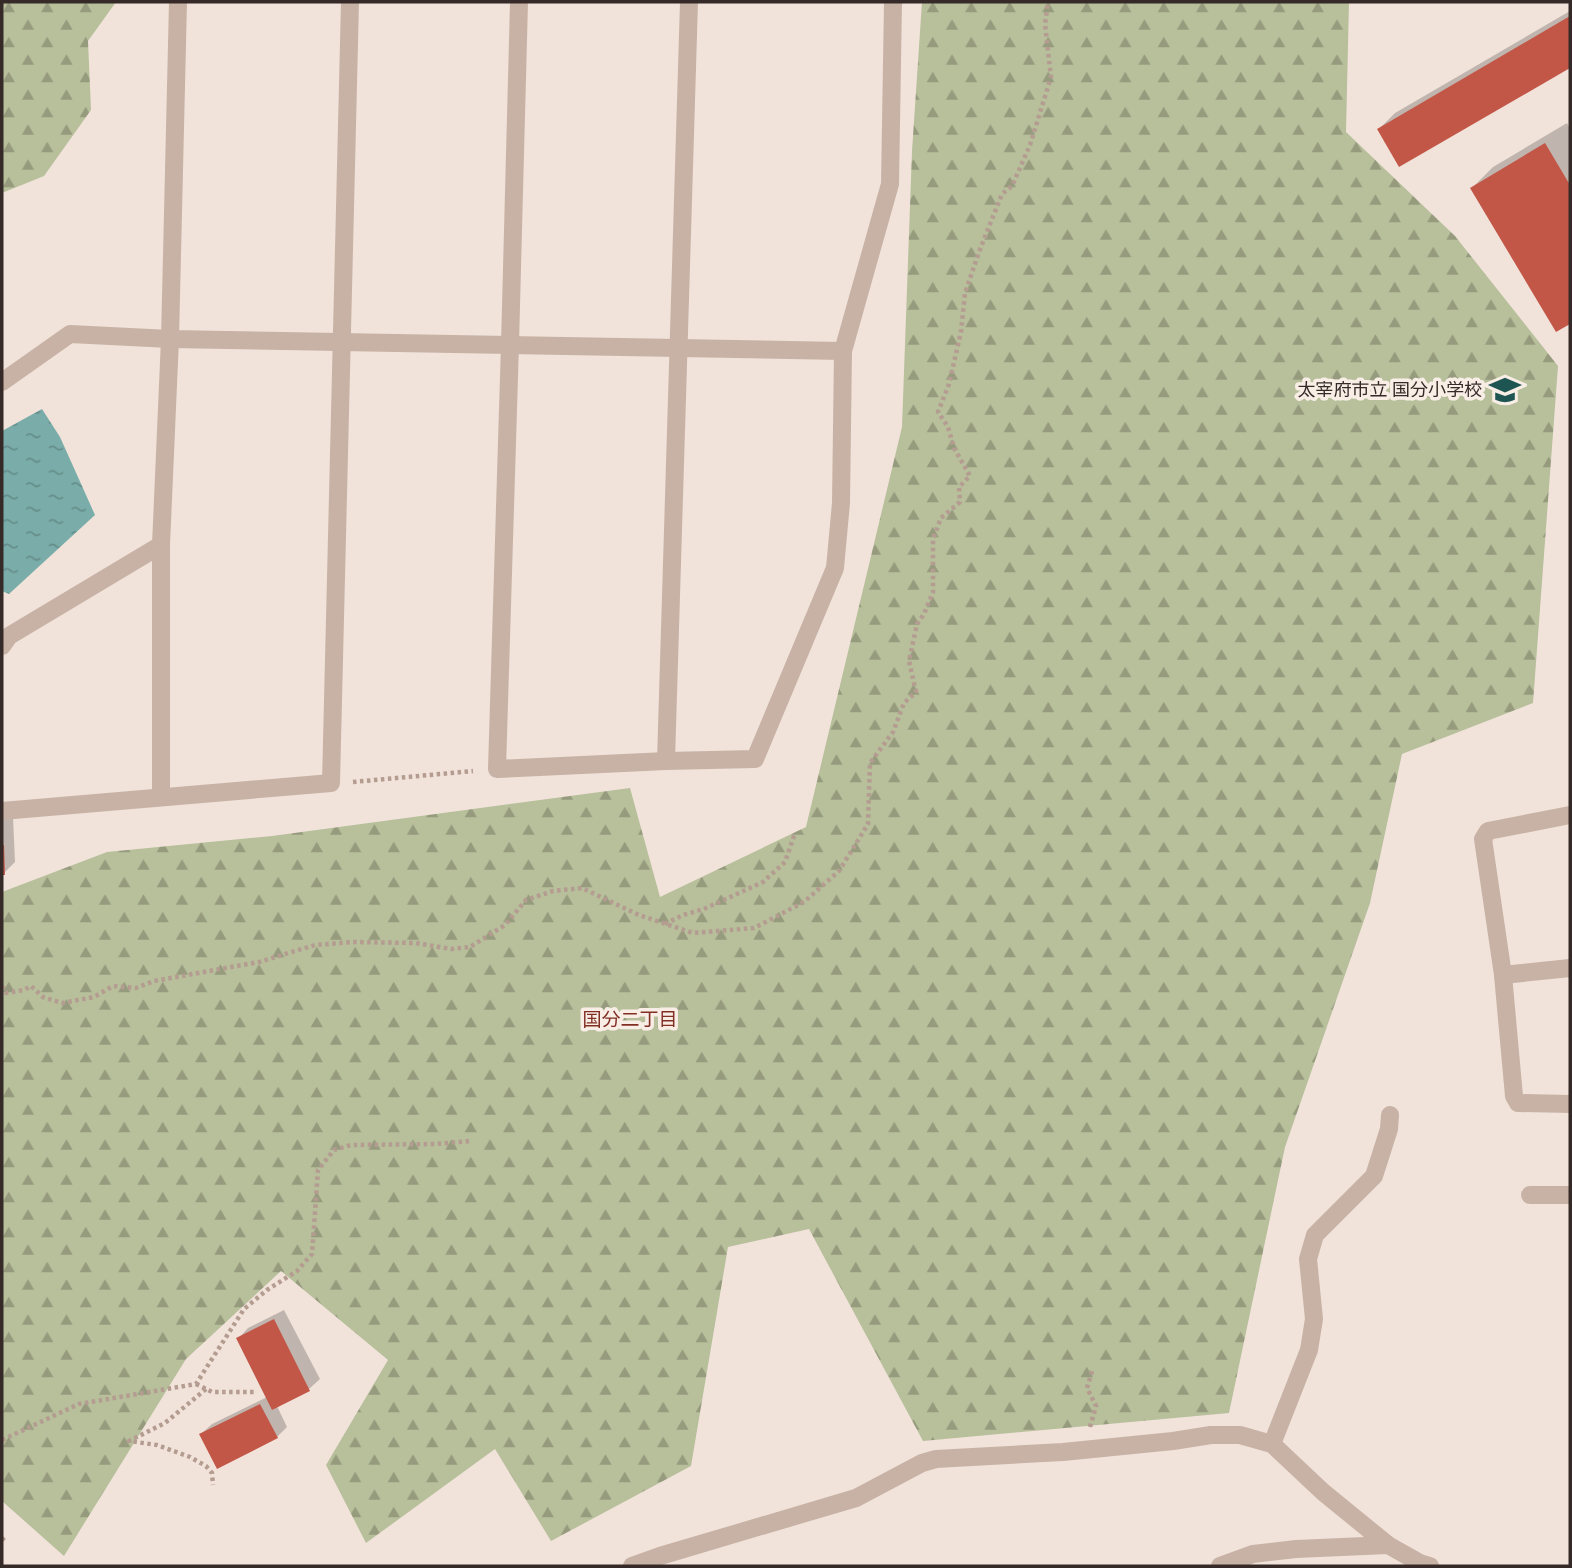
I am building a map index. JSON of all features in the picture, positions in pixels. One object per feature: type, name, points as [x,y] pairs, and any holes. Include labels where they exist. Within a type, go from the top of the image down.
[{"type":"street","points":[[161,797],[161,545],[170,339],[178,2]]},
{"type":"street","points":[[2,811],[337,783],[342,342],[350,2]]},
{"type":"street","points":[[519,2],[497,769],[755,759],[835,568],[841,503],[843,351],[890,184],[893,2]]},
{"type":"street","points":[[666,761],[689,2]]},
{"type":"street","points":[[2,382],[70,334],[170,339],[843,351]]},
{"type":"street","points":[[2,646],[9,636],[161,545]]},
{"type":"street","points":[[1570,815],[1488,831],[1483,839],[1503,975],[1514,1096],[1518,1103],[1570,1104]]},
{"type":"street","points":[[1503,975],[1570,968]]},
{"type":"street","points":[[1272,1444],[1308,1350],[1314,1319],[1308,1259],[1315,1236],[1374,1176],[1389,1129],[1390,1115]]},
{"type":"street","points":[[1530,1195],[1570,1195]]},
{"type":"street","points":[[632,1566],[856,1498],[922,1463],[936,1459],[1063,1452],[1211,1435],[1240,1435],[1272,1444],[1323,1492],[1388,1545],[1430,1566]]},
{"type":"street","points":[[1220,1566],[1253,1554],[1296,1549],[1388,1545]]},
{"type":"path","points":[[337,783],[497,769]]},
{"type":"path","points":[[664,924],[763,882],[785,862],[795,833]]},
{"type":"path","points":[[195,1384],[244,1309],[297,1271],[312,1254],[318,1170],[334,1150],[351,1145],[470,1141]]},
{"type":"path","points":[[1063,1452],[1066,1444],[1088,1432],[1096,1406],[1087,1388],[1093,1368]]},
{"type":"path","points":[[2,1440],[79,1404],[195,1384],[212,1392],[254,1392]]},
{"type":"path","points":[[206,1389],[165,1423],[129,1440],[157,1444],[190,1457],[206,1466],[212,1473],[213,1485]]},
{"type":"green space","points":[[2,2],[116,2],[88,41],[91,110],[44,176],[2,193]]},
{"type":"green space","points":[[922,2],[1349,2],[1346,132],[1455,236],[1558,366],[1533,703],[1402,754],[1370,903],[1285,1147],[1229,1413],[923,1441],[809,1229],[728,1247],[691,1466],[551,1541],[495,1449],[366,1543],[326,1465],[388,1360],[281,1271],[186,1359],[64,1556],[2,1501],[2,892],[107,852],[272,836],[630,788],[660,897],[806,827],[902,427],[912,151]]},
{"type":"water","points":[[42,409],[60,437],[95,515],[9,594],[2,591],[2,431]]},
{"type":"building","points":[[1570,16],[1570,68],[1399,167],[1377,129]]},
{"type":"building","points":[[1545,143],[1570,185],[1570,324],[1556,332],[1470,188]]},
{"type":"building","points":[[4,845],[5,875],[2,875]]},
{"type":"building","points":[[274,1319],[310,1391],[272,1410],[236,1338]]},
{"type":"building","points":[[260,1404],[278,1438],[217,1469],[199,1434]]},
{"type":"place","name":"太宰府市立 国分小学校","points":[[1505,390]]},
{"type":"district","name":"国分二丁目","points":[[630,1019]]}]
